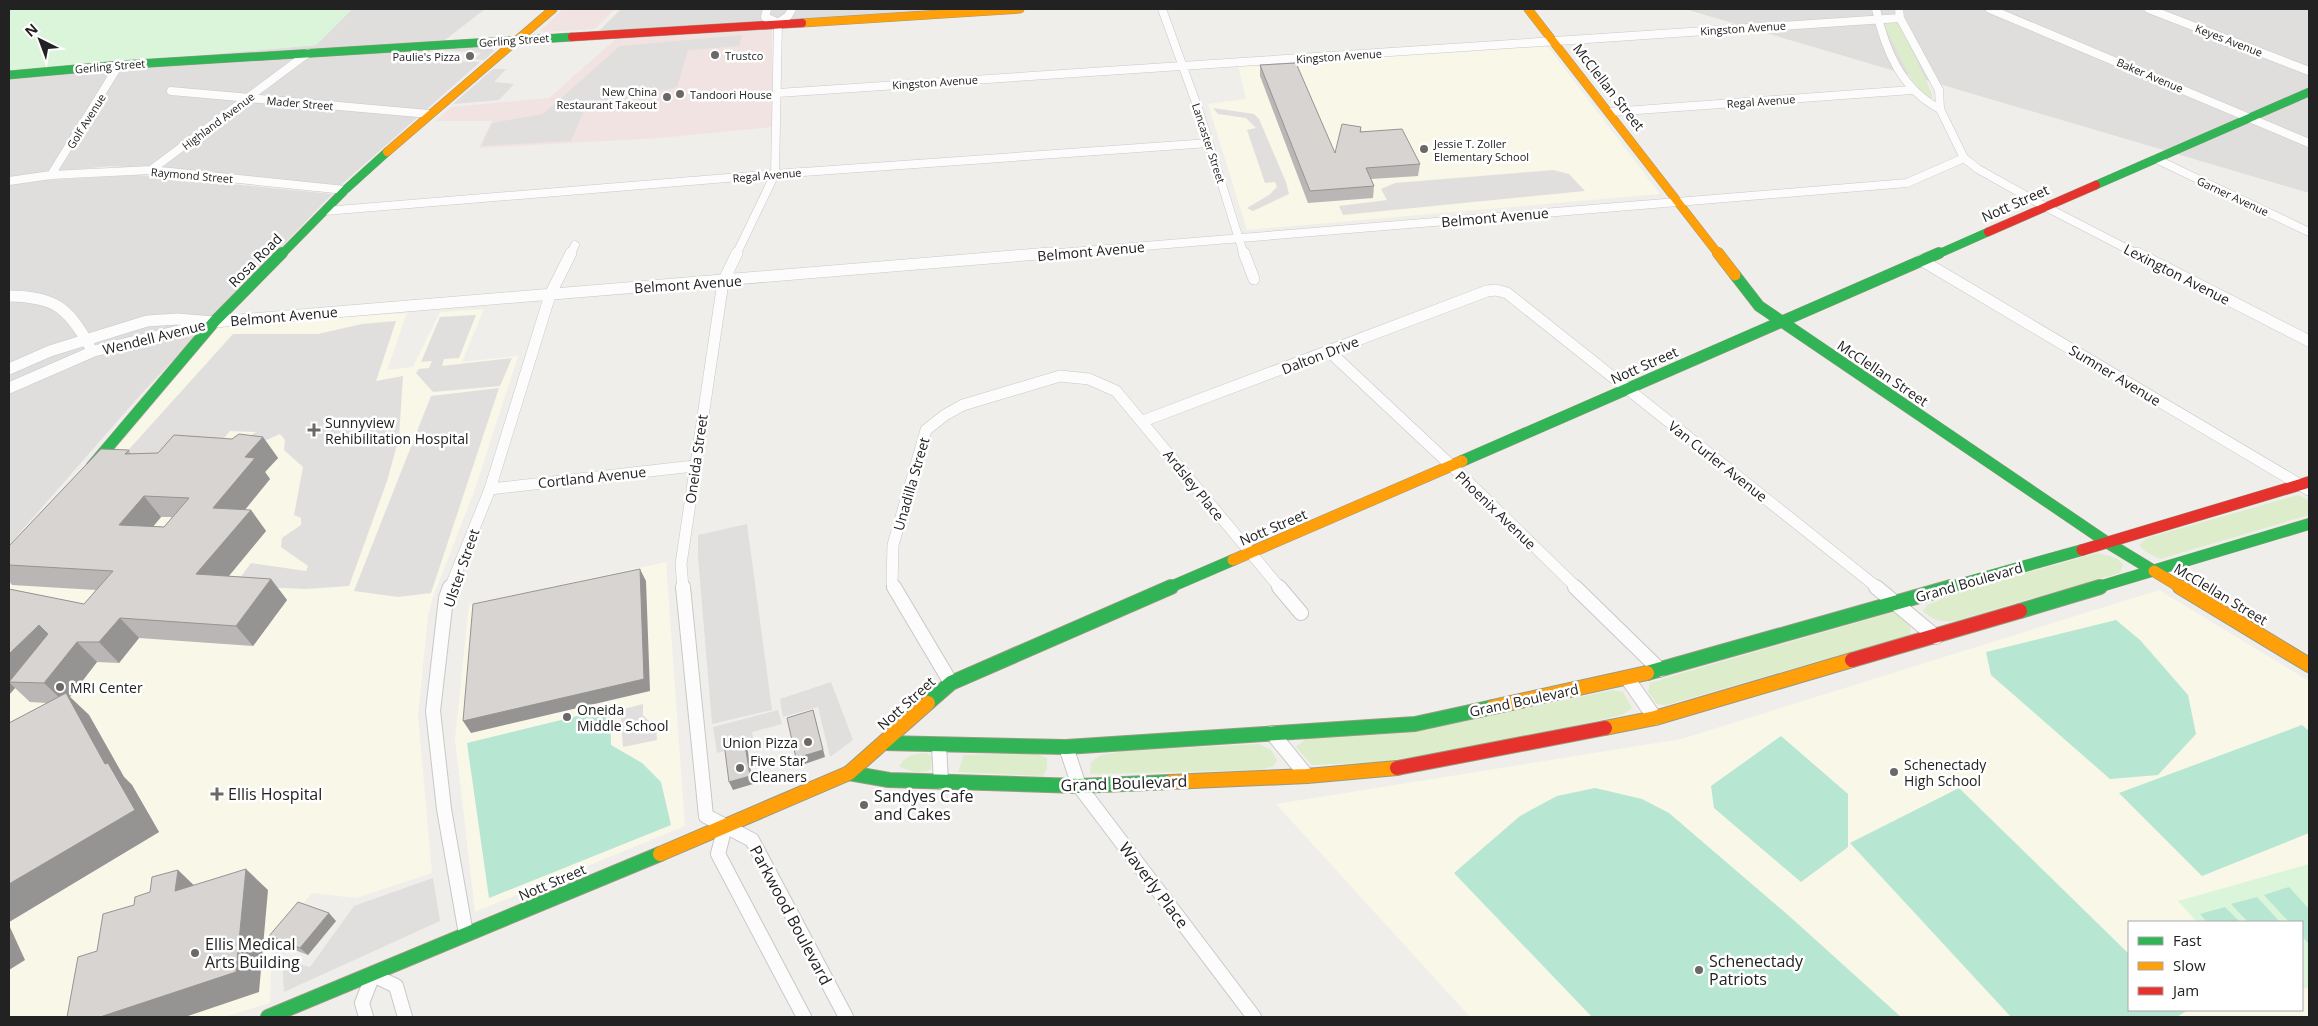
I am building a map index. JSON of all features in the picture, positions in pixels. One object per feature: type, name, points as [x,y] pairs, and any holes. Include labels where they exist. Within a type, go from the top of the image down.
[{"type":"street","name":"Rosa Road","points":[[87,472],[214,322],[344,190],[429,114],[553,9]]},
{"type":"street","points":[[768,9],[765,17],[778,23],[788,16],[792,9]]},
{"type":"street","name":"Gerling Street","points":[[9,75],[119,65],[1020,9]]},
{"type":"street","name":"Lancaster Street","points":[[1162,9],[1184,66],[1238,238],[1254,279]]},
{"type":"street","name":"McClellan Street","points":[[1528,9],[1759,306],[2108,542],[2309,665]]},
{"type":"street","points":[[1876,9],[1890,52],[1912,90],[1921,99],[1940,109]]},
{"type":"street","points":[[1899,9],[1900,18],[1939,90],[1940,109],[1964,158]]},
{"type":"street","name":"Baker Avenue","points":[[1990,9],[2309,143]]},
{"type":"street","name":"Keyes Avenue","points":[[2149,9],[2309,71]]},
{"type":"street","name":"Kingston Avenue","points":[[778,93],[1900,18]]},
{"type":"street","name":"Oneida Street","points":[[725,827],[706,816],[681,564],[694,466],[723,282],[775,174],[778,23]]},
{"type":"street","name":"Highland Avenue","points":[[152,170],[308,53]]},
{"type":"street","name":"Golf Avenue","points":[[51,175],[119,65]]},
{"type":"street","name":"Regal Avenue","points":[[1610,112],[1912,90]]},
{"type":"street","name":"Mader Street","points":[[171,91],[429,114]]},
{"type":"street","name":"Nott Street","points":[[268,1017],[373,975],[849,773],[950,683],[2309,92]]},
{"type":"street","name":"Regal Avenue","points":[[325,211],[775,174],[1209,143]]},
{"type":"street","name":"Belmont Avenue","points":[[214,322],[1907,184],[1964,158]]},
{"type":"street","name":"Lexington Avenue","points":[[1964,158],[1978,169],[2044,206],[2309,341]]},
{"type":"street","name":"Garner Avenue","points":[[2156,159],[2309,232]]},
{"type":"street","name":"Raymond Street","points":[[9,181],[51,175],[152,170],[344,190]]},
{"type":"street","name":"Ulster Street","points":[[466,934],[444,809],[433,711],[446,598],[490,489],[550,295],[575,245]]},
{"type":"street","name":"Sumner Avenue","points":[[1921,260],[2306,485]]},
{"type":"street","name":"Dalton Drive","points":[[1143,421],[1330,352],[1487,291],[1496,290]]},
{"type":"street","name":"Van Curler Avenue","points":[[1496,290],[1507,294],[1896,603],[1936,637]]},
{"type":"street","points":[[9,296],[22,296],[55,304],[70,319],[86,340],[92,352]]},
{"type":"street","name":"Wendell Avenue","points":[[9,369],[50,351],[147,321],[176,319],[214,322]]},
{"type":"street","name":"Wendell Avenue","points":[[9,388],[92,352],[134,341],[174,334],[214,322]]},
{"type":"street","name":"Phoenix Avenue","points":[[1330,352],[1452,466],[1660,670]]},
{"type":"street","name":"Unadilla Street","points":[[950,683],[892,583],[894,544],[926,430],[944,415],[963,405],[1060,376],[1075,376]]},
{"type":"street","name":"Ardsley Place","points":[[1075,376],[1104,383],[1116,391],[1143,421],[1300,613]]},
{"type":"street","name":"Cortland Avenue","points":[[490,489],[694,466]]},
{"type":"street","name":"Grand Boulevard","points":[[884,743],[1066,747],[1415,724],[1660,670],[2306,485]]},
{"type":"street","name":"Grand Boulevard","points":[[849,773],[889,780],[1079,786],[1307,776],[1403,768],[1655,718],[1936,637],[2309,524]]},
{"type":"street","points":[[1627,678],[1655,718]]},
{"type":"street","points":[[1272,733],[1307,776]]},
{"type":"street","points":[[939,745],[941,782]]},
{"type":"street","name":"Waverly Place","points":[[1066,747],[1079,786],[1254,1017]]},
{"type":"street","points":[[725,827],[718,854],[804,1017]]},
{"type":"street","name":"Parkwood Boulevard","points":[[725,827],[752,840],[846,1017]]},
{"type":"street","points":[[366,1017],[362,1003],[373,975],[396,986],[405,1017]]},
{"type":"shaded area","points":[[352,9],[485,9],[419,60],[480,62],[341,185],[110,166],[9,177],[9,72],[316,45]]},
{"type":"shaded area","points":[[563,9],[615,9],[595,29],[540,31]]},
{"type":"shaded area","points":[[621,9],[971,9],[599,31]]},
{"type":"shaded area","points":[[1685,9],[2309,9],[2309,193]]},
{"type":"shaded area","points":[[772,29],[772,127],[659,138],[479,148],[492,121],[436,121],[451,107],[549,98],[618,37]]},
{"type":"shaded area","points":[[742,35],[739,46],[688,50],[677,87],[585,108],[571,141],[481,146],[492,123],[543,114],[620,46]]},
{"type":"shaded area","name":"Jessie T. Zoller Elementary School","points":[[1540,45],[1549,48],[1660,194],[1247,230],[1208,104],[1246,99],[1238,66]]},
{"type":"shaded area","points":[[491,48],[494,51],[484,60],[474,59],[481,53],[439,50]]},
{"type":"shaded area","points":[[493,69],[506,69],[494,82],[514,84],[499,100],[453,104]]},
{"type":"shaded area","points":[[1213,108],[1254,114],[1259,119],[1286,182],[1289,194],[1253,211],[1247,208],[1269,195],[1277,187],[1275,182],[1265,183],[1247,130],[1256,128],[1246,118],[1218,114]]},
{"type":"shaded area","points":[[1553,170],[1569,174],[1585,191],[1343,215],[1339,206],[1387,200],[1381,189],[1395,183]]},
{"type":"shaded area","points":[[139,175],[332,194],[142,393],[9,545],[9,185],[48,180]]},
{"type":"shaded area","points":[[484,309],[462,362],[518,356],[475,489],[432,600],[428,616],[418,716],[432,873],[356,898],[312,893],[272,940],[270,1003],[224,1017],[9,1017],[9,577],[220,325],[407,313],[387,370],[413,367],[440,312]]},
{"type":"shaded area","points":[[476,315],[459,358],[444,359],[442,366],[512,358],[500,386],[433,392],[416,373],[419,369],[429,368],[432,361],[421,362],[440,317]]},
{"type":"shaded area","points":[[396,321],[376,381],[403,376],[399,438],[387,481],[349,586],[306,589],[234,586],[251,563],[306,571],[308,566],[281,547],[282,538],[301,525],[301,518],[294,515],[303,467],[284,450],[285,440],[280,434],[255,445],[246,438],[256,432],[230,431],[213,451],[68,517],[233,334],[318,334],[362,324]]},
{"type":"shaded area","points":[[499,388],[431,593],[398,597],[354,591],[431,396]]},
{"type":"shaded area","points":[[747,524],[772,710],[712,724],[698,557],[698,535]]},
{"type":"shaded area","name":"Oneida Middle School","points":[[666,562],[685,826],[475,912],[455,739],[469,604]]},
{"type":"shaded area","name":"Schenectady High School","points":[[2159,590],[2309,681],[2309,1017],[1470,1017],[1276,804],[1681,739]]},
{"type":"shaded area","points":[[831,682],[853,740],[830,757],[818,707],[783,717],[780,699]]},
{"type":"shaded area","points":[[643,704],[643,715],[656,728],[657,740],[623,747],[620,710]]},
{"type":"shaded area","points":[[778,710],[782,724],[752,732],[754,742],[717,753],[713,727]]},
{"type":"shaded area","points":[[433,878],[440,921],[284,992],[282,959],[310,967],[354,906]]},
{"type":"green space","points":[[9,9],[352,9],[316,45],[9,71]]},
{"type":"green space","points":[[1890,21],[1901,25],[1932,94],[1932,98],[1925,98],[1911,79],[1885,27],[1885,22]]},
{"type":"green space","points":[[2298,495],[2309,500],[2309,515],[2160,559],[2146,552],[2139,545],[2147,538]]},
{"type":"green space","points":[[2098,553],[2116,558],[2123,564],[2120,573],[1954,621],[1937,620],[1923,611],[1927,605],[1971,588]]},
{"type":"green space","points":[[1894,612],[1911,625],[1910,635],[1666,705],[1657,704],[1648,692],[1650,683]]},
{"type":"green space","points":[[2116,620],[2140,640],[2188,695],[2196,734],[2158,775],[2110,779],[1991,675],[1986,652]]},
{"type":"green space","points":[[1613,690],[1623,692],[1632,708],[1622,715],[1477,747],[1380,762],[1312,765],[1296,747],[1309,736],[1427,729]]},
{"type":"green space","points":[[610,708],[611,745],[642,763],[661,782],[671,825],[489,898],[467,743]]},
{"type":"green space","points":[[2302,725],[2309,731],[2309,833],[2202,876],[2119,793]]},
{"type":"green space","points":[[1781,736],[1848,794],[1848,847],[1801,882],[1714,808],[1711,786]]},
{"type":"green space","points":[[1259,744],[1271,750],[1277,760],[1274,766],[1261,770],[1090,774],[1091,762],[1101,755],[1124,751]]},
{"type":"green space","points":[[927,753],[932,757],[931,769],[927,771],[915,772],[899,766],[904,759]]},
{"type":"green space","points":[[1034,753],[1047,758],[1047,769],[1043,776],[958,772],[964,755]]},
{"type":"green space","points":[[1595,788],[1642,799],[1669,813],[1788,915],[1901,1017],[1592,1017],[1454,873],[1520,816],[1557,796]]},
{"type":"green space","points":[[1959,788],[2128,953],[2128,1011],[2186,1011],[2177,1017],[2011,1017],[1850,843]]},
{"type":"green space","points":[[2309,864],[2309,987],[2303,989],[2303,921],[2196,921],[2178,901]]},
{"type":"green space","points":[[2289,887],[2309,909],[2309,944],[2303,937],[2303,921],[2288,921],[2264,895]]},
{"type":"green space","points":[[2257,897],[2279,921],[2247,921],[2231,904]]},
{"type":"green space","points":[[2225,907],[2239,921],[2206,921],[2200,914]]},
{"type":"building","name":"Jessie T. Zoller Elementary School","points":[[1296,63],[1335,153],[1342,124],[1361,127],[1360,132],[1402,129],[1420,164],[1366,168],[1374,186],[1310,191],[1260,65]]},
{"type":"building","points":[[239,434],[263,437],[245,457],[255,458],[213,508],[251,510],[196,574],[271,579],[236,626],[120,618],[99,642],[77,642],[44,683],[9,682],[48,634],[39,625],[9,654],[9,589],[84,604],[113,571],[9,565],[9,546],[101,449],[129,450],[125,454],[158,453],[174,435],[232,439]],"holes":[[[144,496],[189,498],[164,527],[119,525]]]},
{"type":"building","name":"Oneida Middle School","points":[[640,569],[644,679],[463,721],[473,604]]},
{"type":"building","points":[[66,693],[105,764],[108,763],[135,810],[9,884],[9,723]]},
{"type":"building","name":"Union Pizza","points":[[813,710],[823,750],[796,758],[787,718]]},
{"type":"building","name":"Five Star Cleaners","points":[[744,738],[750,776],[729,782],[724,743]]},
{"type":"building","points":[[246,869],[236,972],[100,1017],[67,1017],[78,957],[97,951],[103,914],[134,905],[135,897],[150,892],[152,877],[178,870],[175,891]]},
{"type":"building","points":[[298,902],[329,913],[300,948],[269,936]]},
{"type":"traffic: fast","points":[[9,75],[119,65],[572,37]]},
{"type":"traffic: fast","points":[[2096,185],[2309,92]]},
{"type":"traffic: fast","points":[[92,466],[214,322],[345,190],[387,152]]},
{"type":"traffic: fast","points":[[1462,461],[1988,232]]},
{"type":"traffic: fast","points":[[1735,275],[1759,306],[2108,543],[2154,571]]},
{"type":"traffic: fast","points":[[2020,611],[2309,524]]},
{"type":"traffic: fast","points":[[1647,673],[2082,550]]},
{"type":"traffic: fast","points":[[928,703],[951,683],[1233,560]]},
{"type":"traffic: fast","points":[[884,743],[1066,747],[1415,724],[1493,707]]},
{"type":"traffic: fast","points":[[849,773],[889,780],[1079,786],[1170,782]]},
{"type":"traffic: fast","points":[[268,1017],[660,854]]},
{"type":"traffic: slow","points":[[387,152],[553,9]]},
{"type":"traffic: slow","points":[[802,23],[1020,9]]},
{"type":"traffic: slow","points":[[1528,9],[1735,275]]},
{"type":"traffic: slow","points":[[1233,560],[1462,461]]},
{"type":"traffic: slow","points":[[2154,571],[2309,665]]},
{"type":"traffic: slow","points":[[1605,728],[1655,718],[1852,660]]},
{"type":"traffic: slow","points":[[1493,707],[1647,673]]},
{"type":"traffic: slow","points":[[660,854],[849,773],[928,703]]},
{"type":"traffic: slow","points":[[1170,782],[1307,776],[1397,768]]},
{"type":"traffic: jam","points":[[572,37],[802,23]]},
{"type":"traffic: jam","points":[[1988,232],[2096,185]]},
{"type":"traffic: jam","points":[[2082,550],[2309,482]]},
{"type":"traffic: jam","points":[[1852,660],[2020,611]]},
{"type":"traffic: jam","points":[[1397,768],[1605,728]]},
{"type":"place","name":"Trustco","points":[[715,55]]},
{"type":"place","name":"Paulie's Pizza","points":[[470,56]]},
{"type":"place","name":"Tandoori House","points":[[680,94]]},
{"type":"place","name":"New China Restaurant Takeout","points":[[667,97]]},
{"type":"place","name":"Jessie T. Zoller Elementary School","points":[[1424,149]]},
{"type":"place","name":"Sunnyview Rehibilitation Hospital","points":[[314,430]]},
{"type":"place","name":"MRI Center","points":[[60,687]]},
{"type":"place","name":"Oneida Middle School","points":[[567,717]]},
{"type":"place","name":"Union Pizza","points":[[808,742]]},
{"type":"place","name":"Five Star Cleaners","points":[[740,768]]},
{"type":"place","name":"Schenectady High School","points":[[1894,772]]},
{"type":"place","name":"Ellis Hospital","points":[[217,794]]},
{"type":"place","name":"Sandyes Cafe and Cakes","points":[[864,805]]},
{"type":"place","name":"Ellis Medical Arts Building","points":[[195,953]]},
{"type":"place","name":"Schenectady Patriots","points":[[1699,970]]}]
